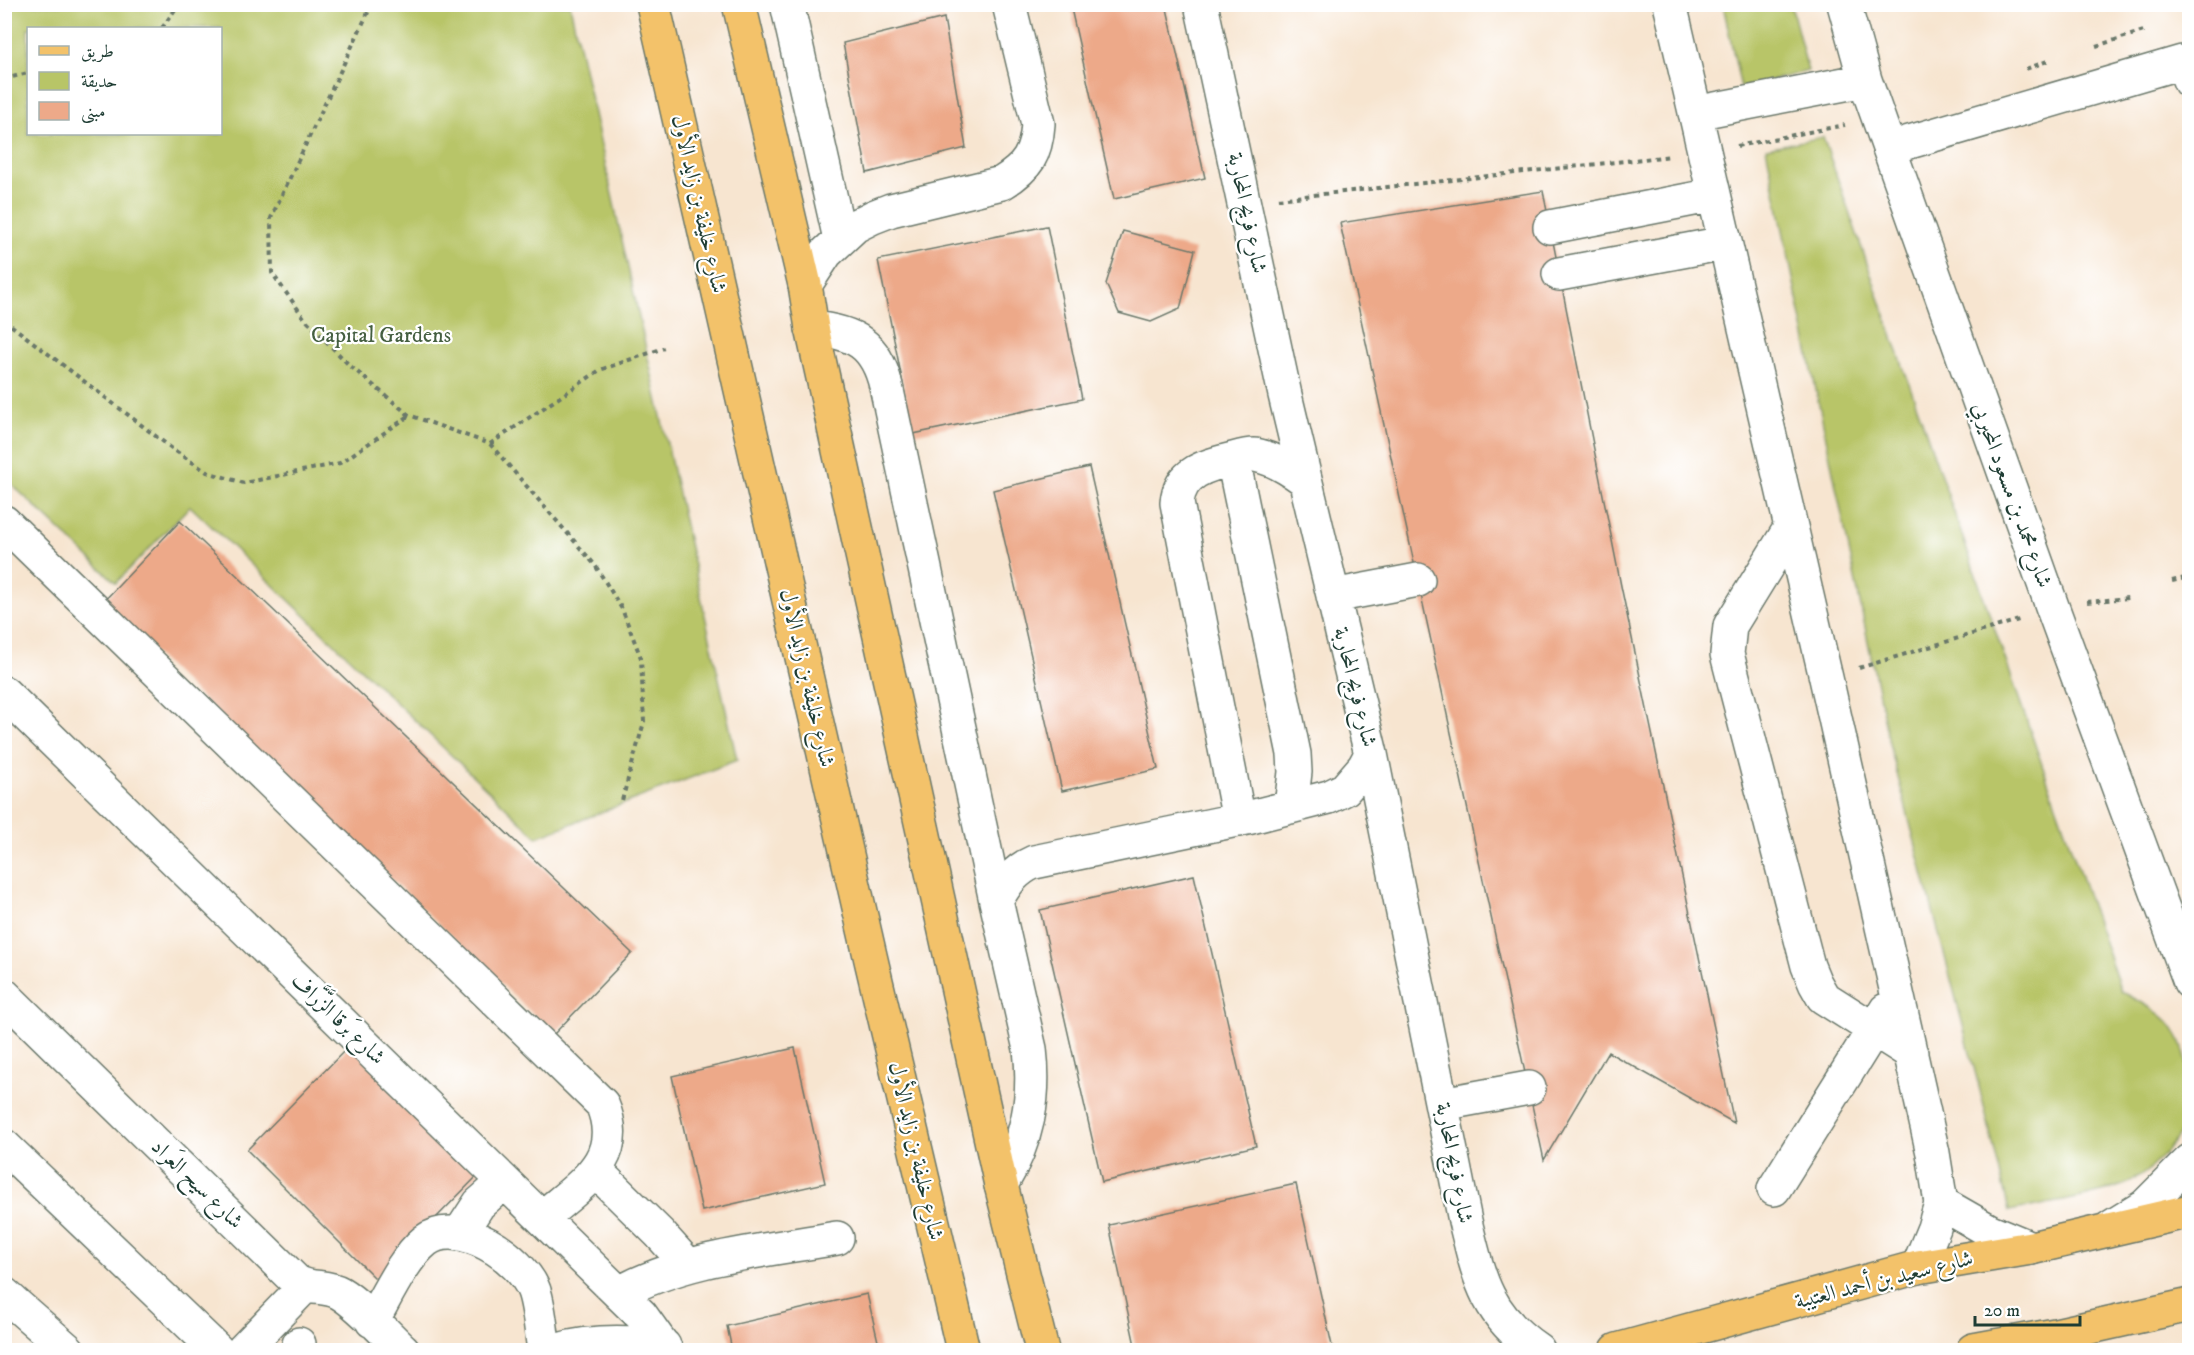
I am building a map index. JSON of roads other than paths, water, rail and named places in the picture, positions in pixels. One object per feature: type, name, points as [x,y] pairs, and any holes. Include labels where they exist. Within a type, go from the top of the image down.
[{"type":"main road","name":"شارع خليفة بن زايد الأول","points":[[653,4],[963,1350]]},
{"type":"main road","points":[[739,4],[805,285],[812,328],[1001,1185],[1042,1350]]},
{"type":"main road","name":"شارع سعيد بن أحمد العتيبة","points":[[1617,1350],[1918,1268],[2031,1248],[2190,1211]]},
{"type":"main road","points":[[941,1350],[946,1278]]},
{"type":"main road","points":[[1981,1350],[2190,1305]]},
{"type":"street","points":[[787,4],[840,238]]},
{"type":"street","points":[[805,285],[826,253],[855,226],[891,210],[1002,183],[1018,173],[1030,159],[1036,142],[1038,124],[1010,4]]},
{"type":"street","name":"شارع فريج المحاربة","points":[[1201,4],[1285,395],[1371,754],[1465,1221],[1483,1287],[1494,1308],[1508,1326],[1538,1350]]},
{"type":"street","points":[[1670,4],[1933,1153],[1941,1203],[1918,1268]]},
{"type":"street","name":"شارع محمد بن مسعود المحيربي","points":[[1844,4],[1865,80],[1889,148],[2053,609],[2190,982]]},
{"type":"street","points":[[1889,148],[2182,62],[2190,82]]},
{"type":"street","points":[[1695,113],[1865,80]]},
{"type":"street","points":[[1550,227],[1714,195]]},
{"type":"street","points":[[1559,274],[1725,243]]},
{"type":"street","points":[[812,328],[849,334],[874,355],[882,370],[1030,1049],[1033,1073],[1032,1096],[1025,1131],[1013,1165],[1001,1185]]},
{"type":"street","points":[[1243,457],[1271,426],[1285,395]]},
{"type":"street","points":[[1243,457],[1294,754],[1294,789],[1291,807]]},
{"type":"street","points":[[1239,820],[1177,504],[1178,494],[1187,477],[1195,472],[1215,463],[1243,457],[1286,467],[1305,480]]},
{"type":"street","points":[[4,522],[602,1104],[608,1119],[610,1135],[607,1151],[595,1170],[542,1218]]},
{"type":"street","points":[[1791,527],[1730,626],[1727,654],[1808,966],[1815,983],[1823,997],[1911,1053]]},
{"type":"street","points":[[1333,596],[1418,580]]},
{"type":"street","name":"شارع بَرقا الزَّرَّاف","points":[[4,693],[619,1293],[641,1315],[665,1348]]},
{"type":"street","points":[[996,901],[1010,878],[1034,862],[1239,820],[1329,797],[1345,789],[1371,754]]},
{"type":"street","points":[[1774,1189],[1897,993]]},
{"type":"street","name":"شارع سيح العَراد","points":[[4,995],[287,1272],[305,1286],[325,1288],[339,1293],[403,1350]]},
{"type":"street","points":[[1442,1104],[1529,1088]]},
{"type":"street","points":[[4,1146],[217,1350]]},
{"type":"street","points":[[2107,1229],[2145,1206],[2190,1161]]},
{"type":"street","points":[[595,1170],[687,1264]]},
{"type":"street","points":[[460,1233],[479,1204],[504,1182]]},
{"type":"street","points":[[1941,1203],[1990,1231],[2031,1248]]},
{"type":"street","points":[[372,1321],[409,1261],[427,1240],[443,1234],[460,1233],[476,1238],[506,1256],[527,1278],[534,1292],[544,1350]]},
{"type":"street","points":[[619,1293],[653,1276],[687,1264],[837,1238]]},
{"type":"street","points":[[243,1350],[305,1286]]},
{"type":"street","points":[[4,1294],[68,1350]]},
{"type":"street","points":[[2133,1319],[2171,1315],[2190,1317]]},
{"type":"street","points":[[558,1350],[611,1341],[637,1342],[665,1348]]},
{"type":"park label","name":"Capital Gardens","points":[[381,335]]}]
